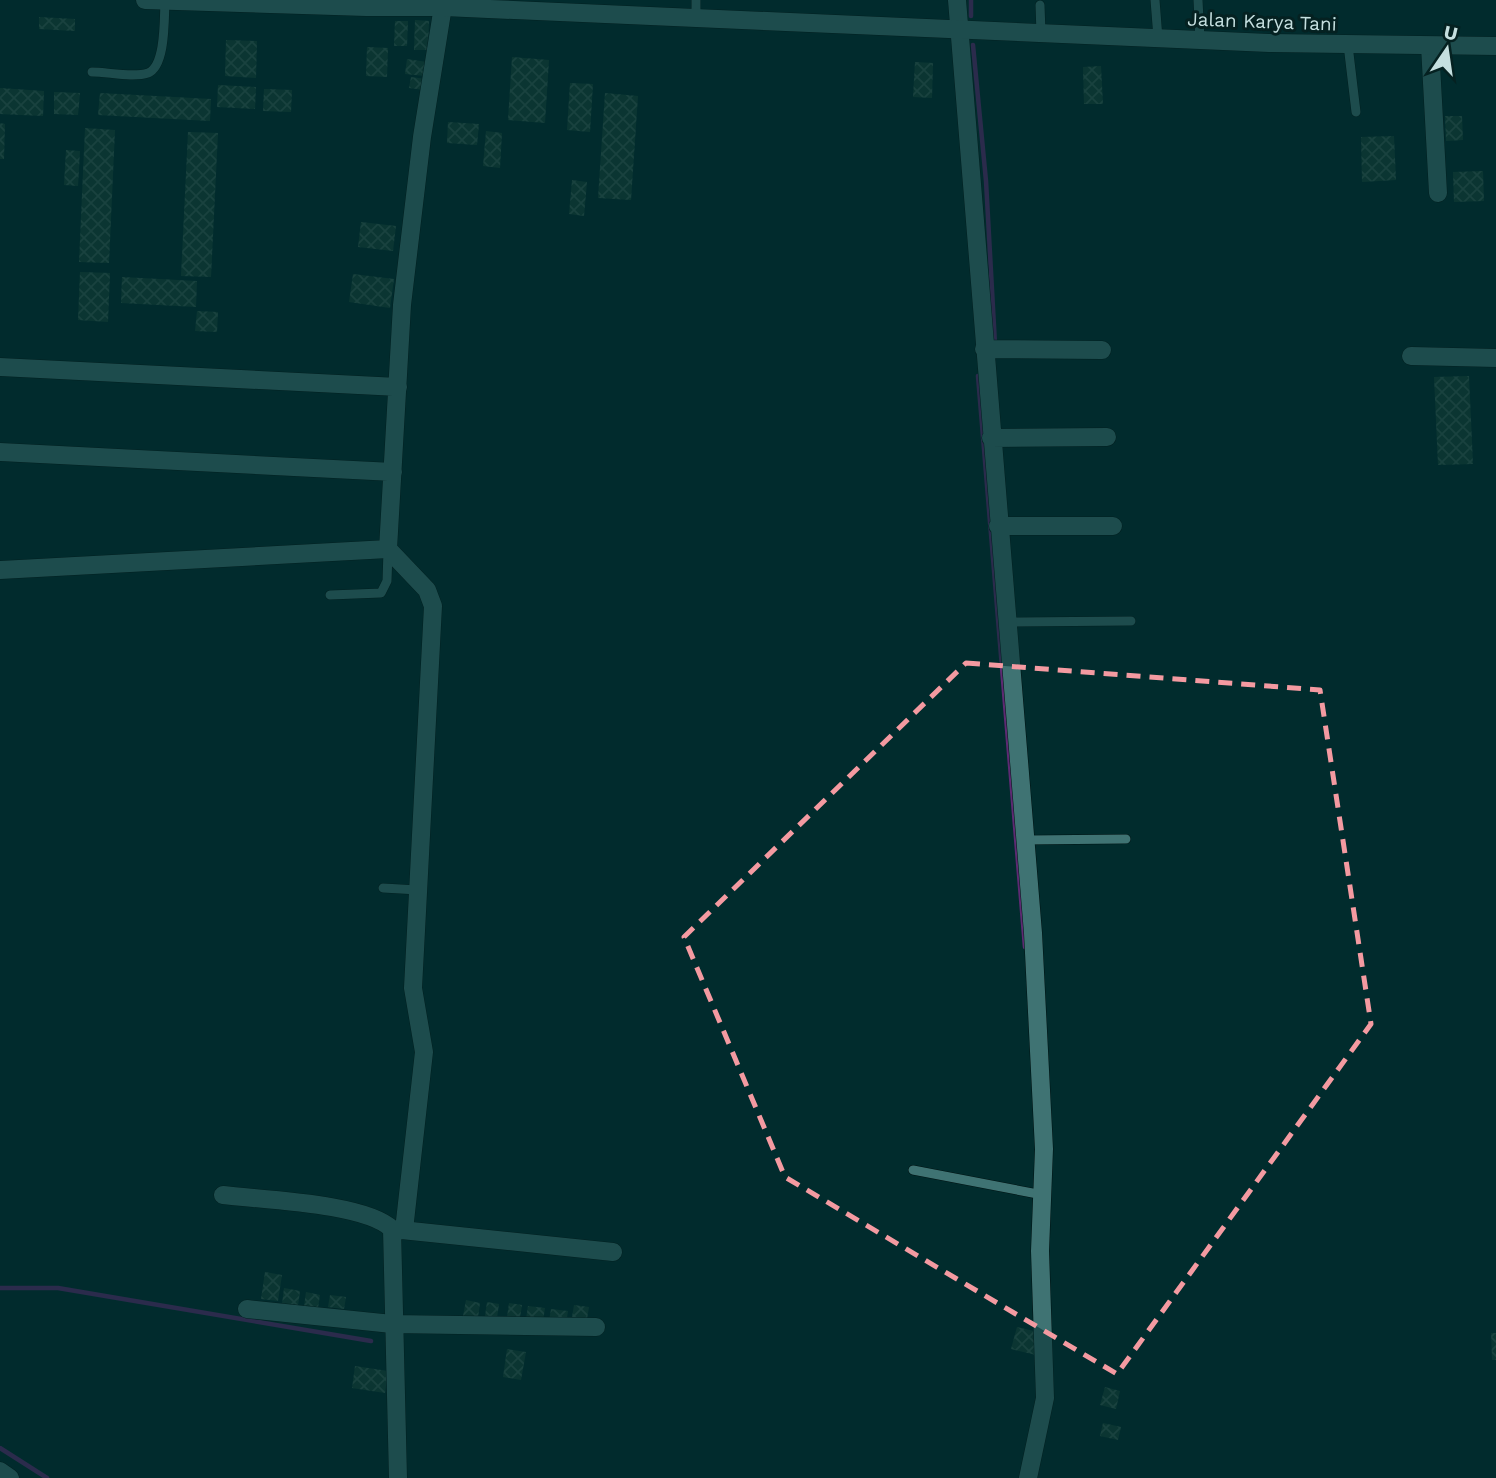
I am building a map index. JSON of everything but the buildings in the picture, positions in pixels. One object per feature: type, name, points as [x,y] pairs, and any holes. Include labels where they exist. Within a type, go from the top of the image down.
[{"type":"street","name":"Jalan Karya Tani","points":[[145,0],[444,3],[696,20],[1348,45],[1496,46]]},
{"type":"street","points":[[957,0],[1038,1016],[1044,1149],[1041,1251],[1045,1398],[1028,1478]]},
{"type":"street","points":[[398,1478],[392,1324],[398,1229],[424,1052],[413,988],[433,606],[427,590],[388,549],[402,305],[422,136],[444,3]]},
{"type":"street","points":[[1430,46],[1438,193]]},
{"type":"street","points":[[984,349],[1102,350]]},
{"type":"street","points":[[1411,356],[1496,358]]},
{"type":"street","points":[[0,367],[397,387]]},
{"type":"street","points":[[991,438],[1107,437]]},
{"type":"street","points":[[0,452],[393,472]]},
{"type":"street","points":[[998,526],[1114,526]]},
{"type":"street","points":[[0,570],[388,549]]},
{"type":"street","points":[[223,1195],[357,1212],[379,1218],[398,1229],[613,1252]]},
{"type":"street","points":[[247,1309],[392,1324],[596,1327]]},
{"type":"street","points":[[0,1471],[10,1478]]},
{"type":"lane","points":[[696,0],[696,20]]},
{"type":"lane","points":[[1155,0],[1158,38]]},
{"type":"lane","points":[[1198,0],[1200,40]]},
{"type":"lane","points":[[92,72],[145,74],[155,67],[160,54],[165,1]]},
{"type":"lane","points":[[1040,5],[1041,33]]},
{"type":"lane","points":[[1348,45],[1356,112]]},
{"type":"lane","points":[[330,595],[381,593],[387,581],[388,549]]},
{"type":"lane","points":[[1008,622],[1130,621]]},
{"type":"lane","points":[[1026,840],[1126,839]]},
{"type":"lane","points":[[383,888],[418,890]]},
{"type":"lane","points":[[913,1170],[1043,1195]]},
{"type":"highlighted area","points":[[966,663],[1320,690],[1371,1024],[1117,1374],[785,1177],[684,937]]},
{"type":"waterway","points":[[971,0],[971,16]]},
{"type":"waterway","points":[[973,45],[986,181],[995,344]]},
{"type":"waterway","points":[[978,376],[1025,947]]},
{"type":"waterway","points":[[0,1288],[58,1288],[371,1341]]},
{"type":"waterway","points":[[0,1448],[47,1478]]}]
